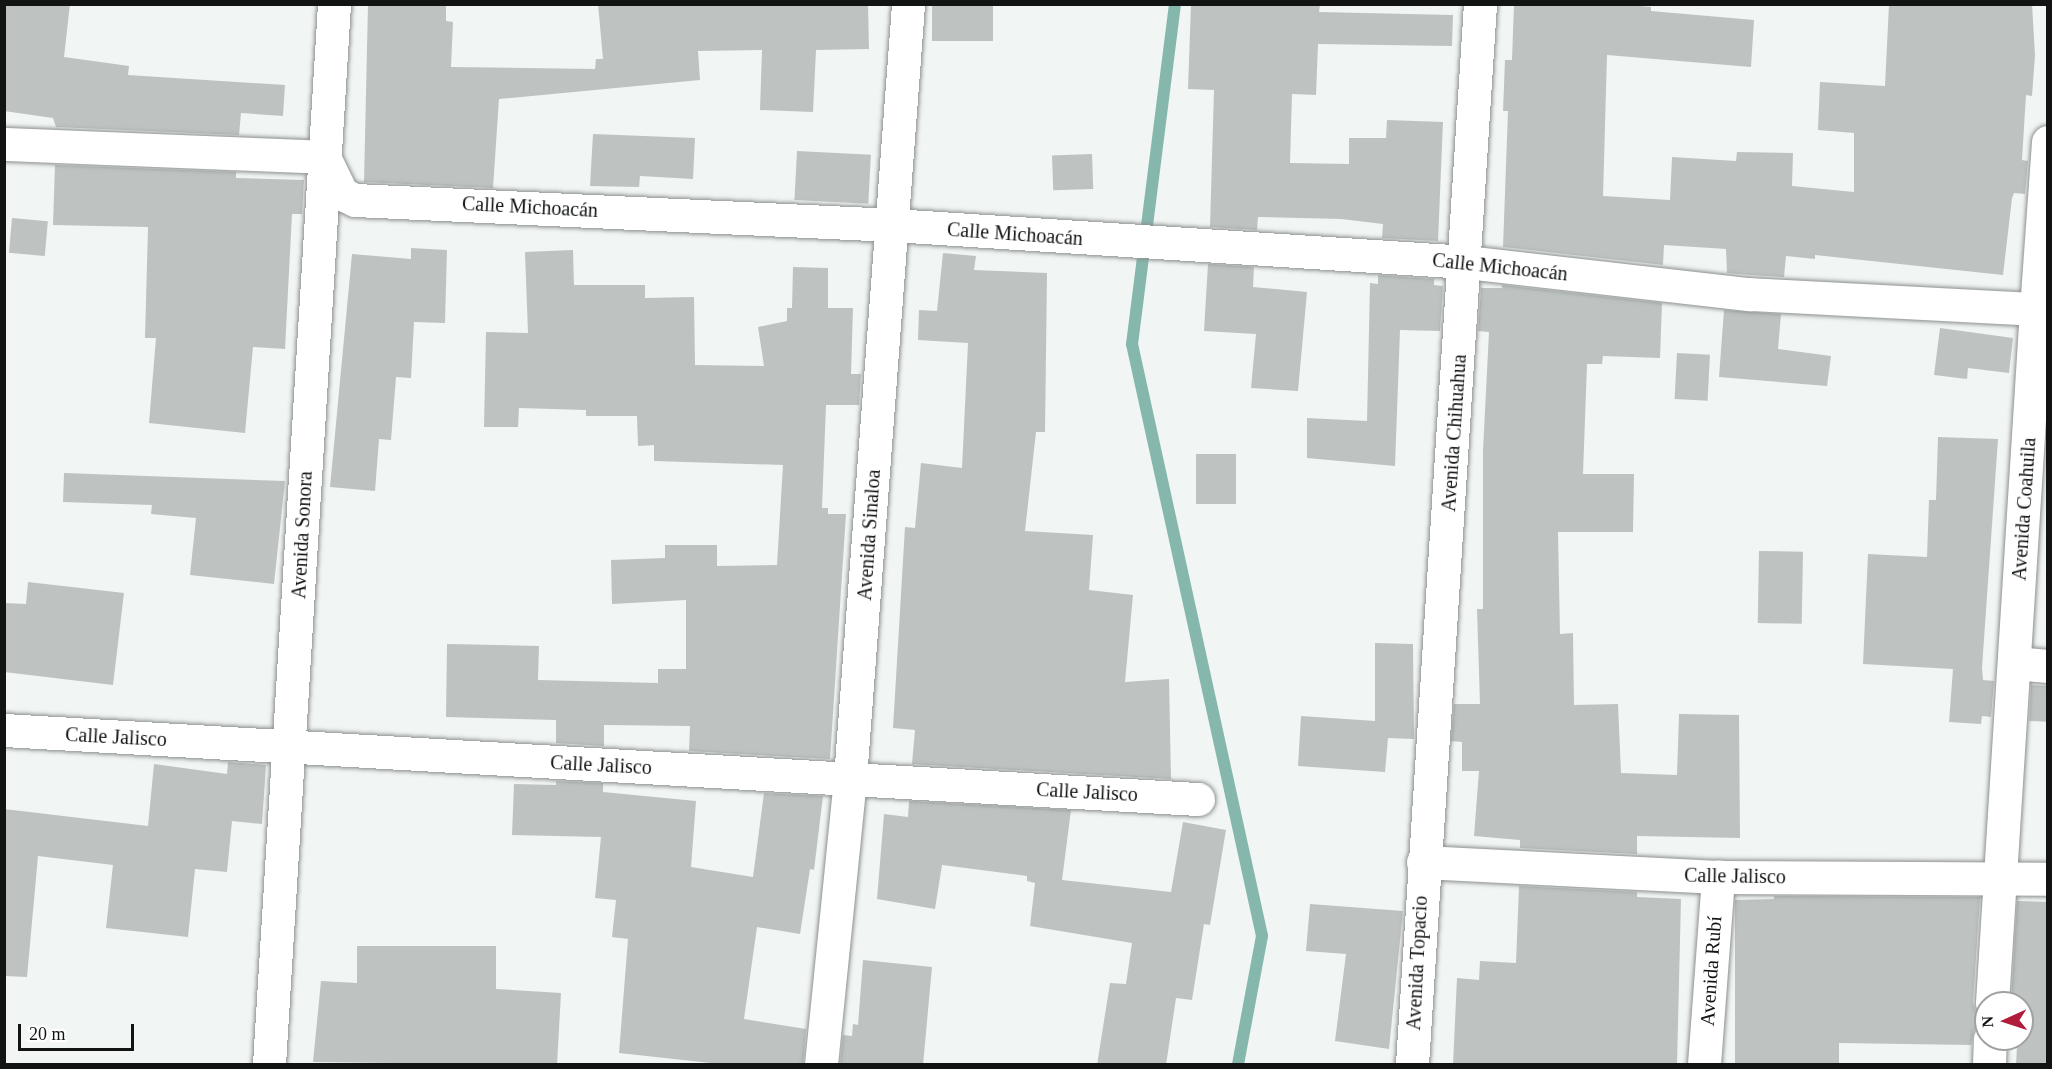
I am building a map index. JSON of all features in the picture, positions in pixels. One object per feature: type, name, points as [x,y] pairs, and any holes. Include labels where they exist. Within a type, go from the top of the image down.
[{"type":"street","name":"Avenida Sonora","points":[[269,1065],[334,4]]},
{"type":"street","name":"Avenida Sinaloa","points":[[821,1065],[850,778],[908,4]]},
{"type":"street","name":"Avenida Chihuahua","points":[[1423,862],[1466,262],[1480,4]]},
{"type":"street","name":"Avenida Coahuila","points":[[1993,991],[2014,663],[2042,309],[2048,142]]},
{"type":"street","points":[[4,144],[324,157]]},
{"type":"street","name":"Calle Michoacán","points":[[324,157],[342,194],[355,200],[893,225],[1112,242],[1466,262],[1749,294],[2042,309]]},
{"type":"street","points":[[2014,663],[2048,666]]},
{"type":"street","name":"Calle Jalisco","points":[[4,730],[1198,799]]},
{"type":"street","name":"Calle Jalisco","points":[[1423,862],[1718,877],[2000,876],[2048,879]]},
{"type":"street","name":"Avenida Topacio","points":[[1412,1065],[1423,862]]},
{"type":"street","name":"Avenida Rubí","points":[[1704,1065],[1718,877]]},
{"type":"building","points":[[4,4],[70,4],[64,57],[129,66],[128,75],[285,85],[283,116],[241,113],[239,135],[56,127],[53,118],[4,111]]},
{"type":"building","points":[[368,4],[446,4],[446,21],[453,22],[451,67],[595,69],[596,59],[603,59],[598,4],[868,4],[869,49],[816,50],[813,112],[760,110],[762,50],[698,51],[700,80],[499,99],[493,188],[364,182]]},
{"type":"building","points":[[932,4],[993,4],[993,41],[932,41]]},
{"type":"building","points":[[1191,4],[1320,4],[1319,12],[1453,15],[1452,46],[1318,44],[1316,95],[1292,94],[1290,163],[1349,164],[1349,138],[1386,138],[1387,120],[1443,122],[1438,241],[1382,238],[1383,224],[1341,219],[1258,217],[1257,230],[1210,227],[1214,90],[1188,89]]},
{"type":"building","points":[[1514,4],[1620,4],[1651,7],[1651,11],[1754,20],[1751,67],[1607,55],[1603,196],[1670,200],[1672,157],[1736,161],[1737,152],[1793,153],[1792,186],[1854,192],[1854,133],[1818,130],[1820,82],[1885,86],[1889,4],[2032,4],[2035,55],[2032,96],[2026,95],[2022,160],[2028,161],[2025,194],[2014,193],[2012,198],[2003,275],[1815,255],[1815,259],[1786,256],[1784,277],[1727,273],[1726,249],[1664,245],[1663,265],[1503,247],[1508,111],[1503,111],[1505,60],[1512,60]]},
{"type":"building","points":[[593,134],[695,138],[693,179],[640,176],[639,187],[590,186]]},
{"type":"building","points":[[797,151],[871,155],[868,204],[794,200]]},
{"type":"building","points":[[1092,154],[1093,189],[1053,190],[1052,155]]},
{"type":"building","points":[[55,165],[236,172],[236,178],[304,180],[302,214],[292,214],[285,349],[253,347],[245,433],[149,423],[156,338],[145,338],[148,227],[53,225]]},
{"type":"building","points":[[12,218],[48,221],[45,256],[9,253]]},
{"type":"building","points":[[411,248],[447,250],[445,323],[414,322],[411,378],[396,377],[391,440],[379,439],[375,491],[330,487],[352,254],[411,259]]},
{"type":"building","points":[[573,250],[574,285],[645,285],[645,298],[694,297],[695,365],[764,366],[758,327],[787,321],[787,308],[792,308],[793,267],[828,268],[828,308],[853,308],[851,374],[861,374],[859,405],[826,405],[822,508],[828,508],[828,514],[846,514],[830,759],[689,751],[690,726],[604,725],[604,746],[556,743],[556,720],[446,717],[447,644],[539,646],[538,680],[658,683],[658,669],[686,669],[686,600],[612,604],[611,560],[665,558],[665,545],[717,545],[717,566],[777,565],[783,465],[654,461],[654,445],[638,446],[637,416],[586,416],[586,410],[519,408],[518,427],[484,427],[486,332],[528,333],[525,252]]},
{"type":"building","points":[[943,253],[976,256],[974,270],[1047,273],[1045,432],[1036,432],[1025,531],[1093,535],[1089,590],[1133,595],[1125,682],[1169,679],[1171,779],[912,764],[915,730],[893,728],[905,527],[915,528],[921,463],[962,468],[968,343],[918,340],[919,310],[937,311]]},
{"type":"building","points":[[1208,264],[1254,267],[1253,287],[1307,292],[1298,391],[1251,388],[1256,334],[1204,331]]},
{"type":"building","points":[[1378,275],[1434,279],[1434,285],[1443,286],[1440,331],[1400,330],[1395,466],[1307,458],[1307,418],[1367,421],[1370,283],[1378,284]]},
{"type":"building","points":[[1502,285],[1662,303],[1660,358],[1603,356],[1602,364],[1587,364],[1583,474],[1634,474],[1633,532],[1558,532],[1560,634],[1573,633],[1574,705],[1618,704],[1621,773],[1677,775],[1679,714],[1739,715],[1740,838],[1637,836],[1637,854],[1520,848],[1520,840],[1474,836],[1479,771],[1462,771],[1462,742],[1451,741],[1454,704],[1480,704],[1477,609],[1483,609],[1483,450],[1489,332],[1478,331],[1481,288],[1502,288]]},
{"type":"building","points":[[1724,310],[1781,314],[1778,349],[1831,356],[1827,386],[1719,377]]},
{"type":"building","points":[[1940,328],[2013,338],[2009,373],[1968,368],[1967,379],[1934,375]]},
{"type":"building","points":[[1677,353],[1710,355],[1708,401],[1675,399]]},
{"type":"building","points":[[1938,437],[1998,439],[1982,668],[1983,680],[1994,681],[1991,717],[1982,716],[1981,724],[1949,722],[1953,669],[1863,664],[1868,554],[1927,557],[1929,500],[1936,500]]},
{"type":"building","points":[[1196,454],[1236,454],[1236,504],[1196,504]]},
{"type":"building","points":[[64,473],[285,481],[274,584],[190,575],[196,518],[151,514],[152,505],[63,502]]},
{"type":"building","points":[[1759,551],[1803,552],[1802,624],[1758,623]]},
{"type":"building","points":[[28,582],[124,593],[113,685],[4,672],[4,603],[26,604]]},
{"type":"building","points":[[1375,643],[1413,644],[1414,739],[1388,738],[1385,772],[1298,766],[1301,716],[1375,721]]},
{"type":"building","points":[[2031,685],[2048,686],[2046,722],[2029,721]]},
{"type":"building","points":[[228,762],[266,765],[262,824],[232,821],[227,872],[195,869],[188,937],[106,928],[113,865],[38,856],[27,977],[4,976],[4,809],[148,826],[154,764],[227,774]]},
{"type":"building","points":[[556,781],[603,783],[603,792],[696,801],[691,867],[753,877],[764,793],[823,796],[814,870],[810,869],[800,934],[757,927],[744,1019],[806,1029],[803,1065],[729,1065],[619,1053],[628,939],[612,937],[616,900],[595,898],[601,837],[512,835],[514,784],[556,785]]},
{"type":"building","points":[[909,801],[1071,810],[1062,880],[1171,892],[1183,822],[1226,830],[1210,925],[1204,924],[1192,1000],[1176,998],[1166,1065],[1097,1065],[1110,983],[1126,984],[1132,943],[1030,926],[1035,883],[1027,881],[1027,876],[942,865],[935,909],[877,899],[884,814],[908,817]]},
{"type":"building","points":[[1519,886],[1637,892],[1637,897],[1681,899],[1677,1065],[1453,1065],[1457,978],[1479,980],[1480,961],[1516,963]]},
{"type":"building","points":[[1774,896],[1980,897],[1973,1002],[1974,1030],[1971,1045],[1839,1043],[1839,1065],[1735,1065],[1735,900],[1774,899]]},
{"type":"building","points":[[2017,901],[2048,902],[2048,1065],[2016,1065],[2017,1051],[2034,1051],[2034,991],[2012,991]]},
{"type":"building","points":[[1310,904],[1403,911],[1389,1049],[1335,1041],[1346,954],[1306,951]]},
{"type":"building","points":[[357,946],[496,946],[496,989],[561,993],[557,1065],[313,1062],[321,981],[357,983]]},
{"type":"building","points":[[863,960],[932,967],[923,1065],[840,1065],[843,1035],[852,1036],[853,1024],[858,1025]]},
{"type":"waterway","points":[[1175,4],[1132,344],[1262,936],[1238,1064]]}]
